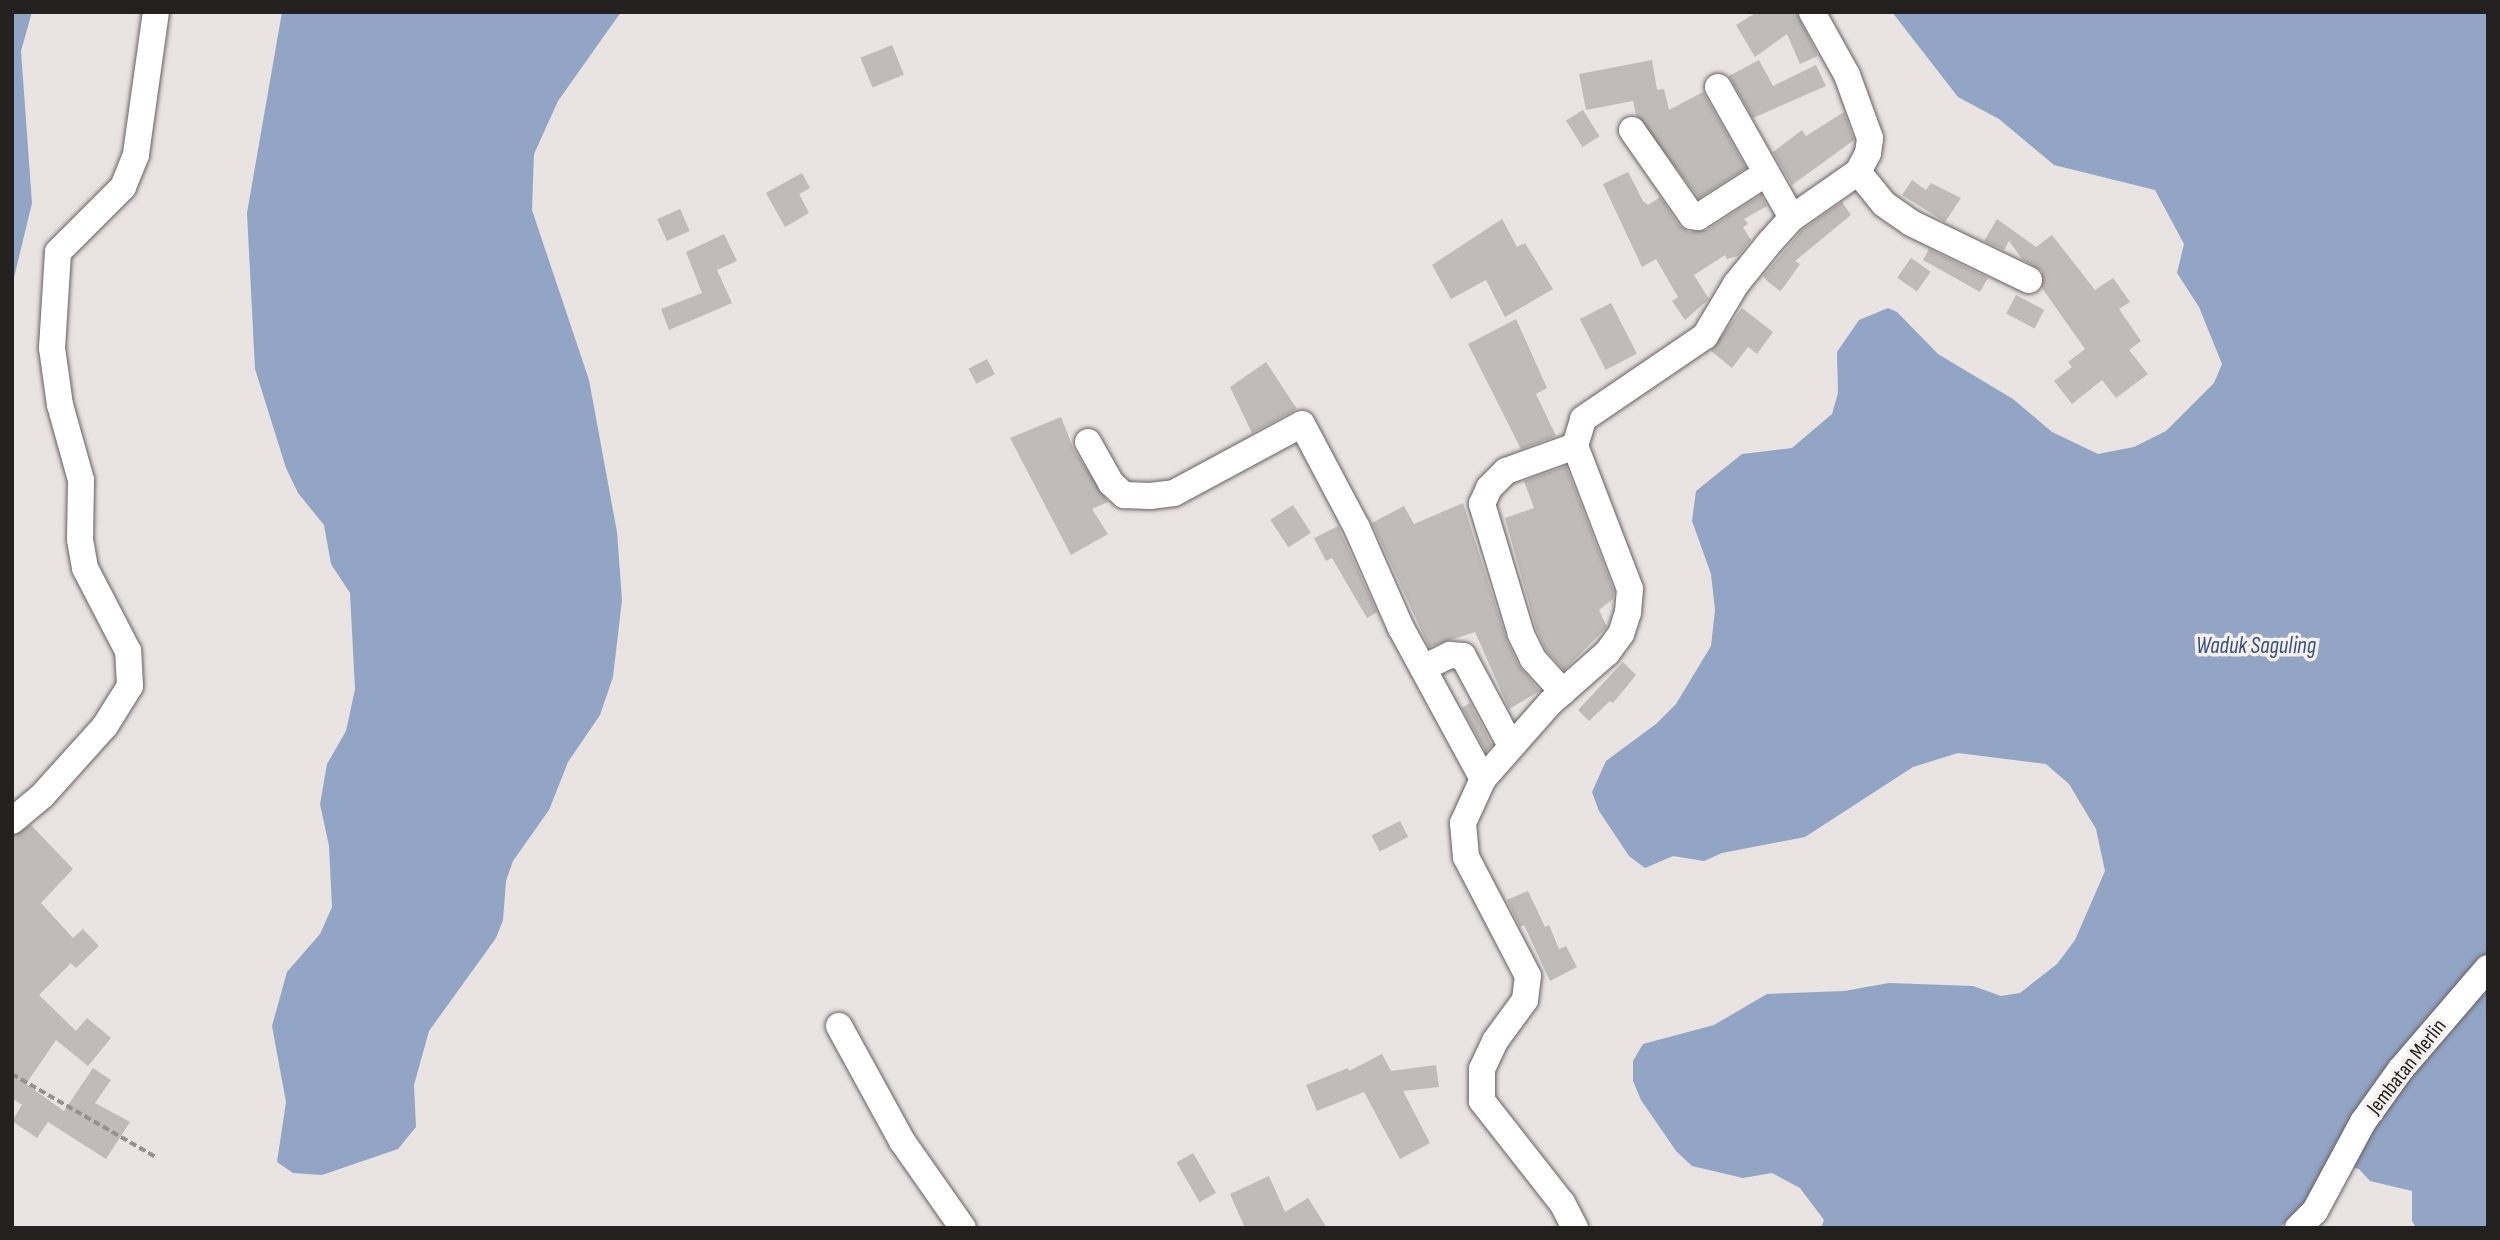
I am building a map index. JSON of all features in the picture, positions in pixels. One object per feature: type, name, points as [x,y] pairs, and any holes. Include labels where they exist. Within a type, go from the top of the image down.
[{"type":"street","points":[[12,821],[42,796],[105,726],[130,686],[128,651],[85,568],[80,539],[81,480],[60,405],[52,348],[58,252],[123,187],[136,154],[156,12]]},
{"type":"street","points":[[1575,1228],[1562,1203],[1482,1101],[1479,1084],[1487,1055],[1529,990],[1528,976],[1466,858],[1462,838],[1469,803],[1483,779],[1510,746],[1563,692],[1607,653],[1621,634],[1630,589],[1575,446],[1583,419],[1709,332],[1736,284],[1792,218],[1858,172],[1870,138],[1847,75],[1812,12]]},
{"type":"street","points":[[1718,87],[1792,218]]},
{"type":"street","points":[[1632,130],[1692,216],[1698,217],[1765,174]]},
{"type":"street","points":[[1858,172],[1884,204],[1911,223],[2029,280]]},
{"type":"street","points":[[1088,442],[1111,483],[1124,495],[1150,496],[1174,493],[1301,424],[1423,668],[1483,779]]},
{"type":"street","points":[[1563,692],[1533,659],[1521,634],[1482,504],[1489,488],[1506,471],[1575,446]]},
{"type":"street","points":[[1423,668],[1450,655],[1463,656],[1510,746]]},
{"type":"street","name":"Jembatan Merlin","points":[[2298,1228],[2315,1211],[2363,1122],[2401,1069],[2488,968]]},
{"type":"street","points":[[839,1026],[902,1141],[963,1228]]},
{"type":"path","points":[[12,1074],[156,1157]]},
{"type":"water","points":[[12,12],[32,12],[21,51],[32,203],[12,286]]},
{"type":"water","points":[[282,12],[621,12],[558,101],[534,154],[532,210],[589,380],[617,532],[622,600],[613,677],[600,715],[568,762],[549,810],[513,861],[506,881],[503,920],[496,938],[429,1031],[414,1085],[416,1127],[398,1149],[322,1175],[293,1173],[277,1162],[286,1102],[272,1026],[287,972],[320,934],[332,907],[329,846],[320,804],[327,764],[346,731],[355,689],[350,593],[331,564],[324,525],[298,493],[286,468],[255,369],[247,213]]},
{"type":"water","name":"Waduk Saguling","points":[[1892,12],[2488,12],[2488,1228],[2416,1228],[2412,1221],[2412,1191],[2370,1181],[2359,1169],[2347,1166],[2279,1228],[1821,1228],[1824,1220],[1800,1188],[1772,1173],[1743,1178],[1692,1166],[1676,1151],[1641,1100],[1633,1081],[1633,1061],[1643,1044],[1714,1025],[1767,994],[1844,991],[1889,983],[1973,986],[2001,996],[2020,993],[2057,964],[2075,940],[2105,871],[2096,829],[2069,784],[2046,764],[1958,753],[1913,767],[1805,837],[1722,853],[1704,861],[1673,856],[1645,868],[1629,856],[1599,811],[1592,792],[1606,761],[1656,724],[1676,704],[1711,646],[1715,610],[1711,574],[1692,521],[1696,491],[1742,454],[1792,448],[1832,414],[1838,393],[1837,352],[1859,320],[1888,308],[1897,312],[1938,354],[2013,399],[2052,432],[2098,454],[2134,447],[2166,431],[2214,383],[2222,364],[2199,307],[2177,273],[2184,244],[2155,190],[2054,165],[1999,119],[1958,97]]},
{"type":"building","points":[[1757,12],[1796,12],[1818,56],[1800,64],[1787,34],[1755,57],[1736,25]]},
{"type":"building","points":[[892,45],[904,75],[872,87],[860,58]]},
{"type":"building","points":[[1652,60],[1657,90],[1664,89],[1669,110],[1703,92],[1746,168],[1699,198],[1636,115],[1633,101],[1586,110],[1579,74]]},
{"type":"building","points":[[1759,60],[1773,86],[1816,65],[1826,86],[1753,118],[1729,76]]},
{"type":"building","points":[[1583,110],[1599,136],[1582,147],[1566,121]]},
{"type":"building","points":[[1844,112],[1854,140],[1792,185],[1773,152],[1802,130],[1806,136]]},
{"type":"building","points":[[1628,172],[1643,201],[1648,205],[1660,197],[1679,225],[1689,232],[1707,230],[1761,195],[1767,206],[1744,219],[1748,224],[1743,227],[1751,240],[1738,256],[1727,259],[1725,255],[1694,275],[1709,299],[1685,320],[1672,301],[1678,297],[1656,259],[1642,267],[1603,184]]},
{"type":"building","points":[[802,173],[810,188],[799,194],[809,213],[785,227],[766,193]]},
{"type":"building","points":[[1912,180],[1926,190],[1931,183],[1961,198],[1945,222],[1902,195]]},
{"type":"building","points":[[1842,202],[1851,215],[1795,261],[1800,264],[1783,288],[1780,291],[1767,281],[1763,276],[1802,230]]},
{"type":"building","points":[[680,209],[690,231],[667,241],[657,219]]},
{"type":"building","points":[[1502,219],[1517,247],[1525,243],[1553,289],[1505,317],[1486,280],[1451,299],[1432,265]]},
{"type":"building","points":[[1997,219],[2036,247],[2052,235],[2095,290],[2113,278],[2130,302],[2119,309],[2141,341],[2129,350],[2148,374],[2116,398],[2102,380],[2072,404],[2054,381],[2072,367],[2068,362],[2085,349],[2042,288],[2042,271],[2022,259],[2009,241],[2004,250],[1984,241]]},
{"type":"building","points":[[724,234],[737,261],[717,270],[732,303],[669,330],[661,309],[702,293],[686,252]]},
{"type":"building","points":[[1929,249],[1988,278],[1980,292],[1923,260]]},
{"type":"building","points":[[1911,258],[1931,272],[1917,291],[1897,278]]},
{"type":"building","points":[[2016,295],[2044,310],[2034,329],[2006,314]]},
{"type":"building","points":[[1611,303],[1637,354],[1606,370],[1580,319]]},
{"type":"building","points":[[1742,308],[1773,332],[1757,354],[1748,347],[1732,368],[1711,351]]},
{"type":"building","points":[[1516,319],[1547,388],[1536,394],[1556,436],[1521,449],[1468,344]]},
{"type":"building","points":[[987,359],[995,374],[976,384],[968,369]]},
{"type":"building","points":[[1266,362],[1297,409],[1252,433],[1230,387]]},
{"type":"building","points":[[1061,417],[1074,450],[1108,502],[1092,509],[1108,534],[1071,555],[1010,438]]},
{"type":"building","points":[[1566,466],[1614,591],[1613,599],[1599,610],[1607,627],[1564,670],[1546,650],[1536,628],[1505,518],[1534,508],[1524,481]]},
{"type":"building","points":[[1463,503],[1507,641],[1519,666],[1540,691],[1509,709],[1475,632],[1429,647],[1372,523],[1404,506],[1414,524]]},
{"type":"building","points":[[1293,505],[1311,533],[1288,547],[1270,520]]},
{"type":"building","points":[[1338,526],[1377,612],[1367,618],[1332,558],[1326,561],[1314,538]]},
{"type":"building","points":[[1623,662],[1636,675],[1613,703],[1610,701],[1589,721],[1578,710]]},
{"type":"building","points":[[1470,703],[1492,745],[1486,752],[1462,708]]},
{"type":"building","points":[[1400,821],[1408,837],[1380,852],[1371,836]]},
{"type":"building","points":[[31,825],[73,869],[41,903],[73,938],[83,929],[99,946],[76,968],[71,963],[39,995],[76,1031],[87,1018],[111,1038],[88,1066],[56,1040],[26,1084],[64,1111],[93,1068],[111,1080],[95,1103],[130,1122],[106,1159],[48,1122],[37,1138],[12,1121],[22,1105],[15,1100],[12,1103],[12,836]]},
{"type":"building","points":[[1528,891],[1545,927],[1549,925],[1559,949],[1566,946],[1577,967],[1550,981],[1524,925],[1520,927],[1507,900]]},
{"type":"building","points":[[1382,1054],[1391,1071],[1436,1065],[1439,1087],[1403,1091],[1430,1143],[1400,1159],[1364,1092],[1317,1111],[1306,1085],[1348,1068],[1349,1071]]},
{"type":"building","points":[[1193,1153],[1216,1193],[1200,1202],[1177,1162]]},
{"type":"building","points":[[1269,1176],[1285,1212],[1308,1198],[1327,1228],[1245,1228],[1230,1194]]}]
